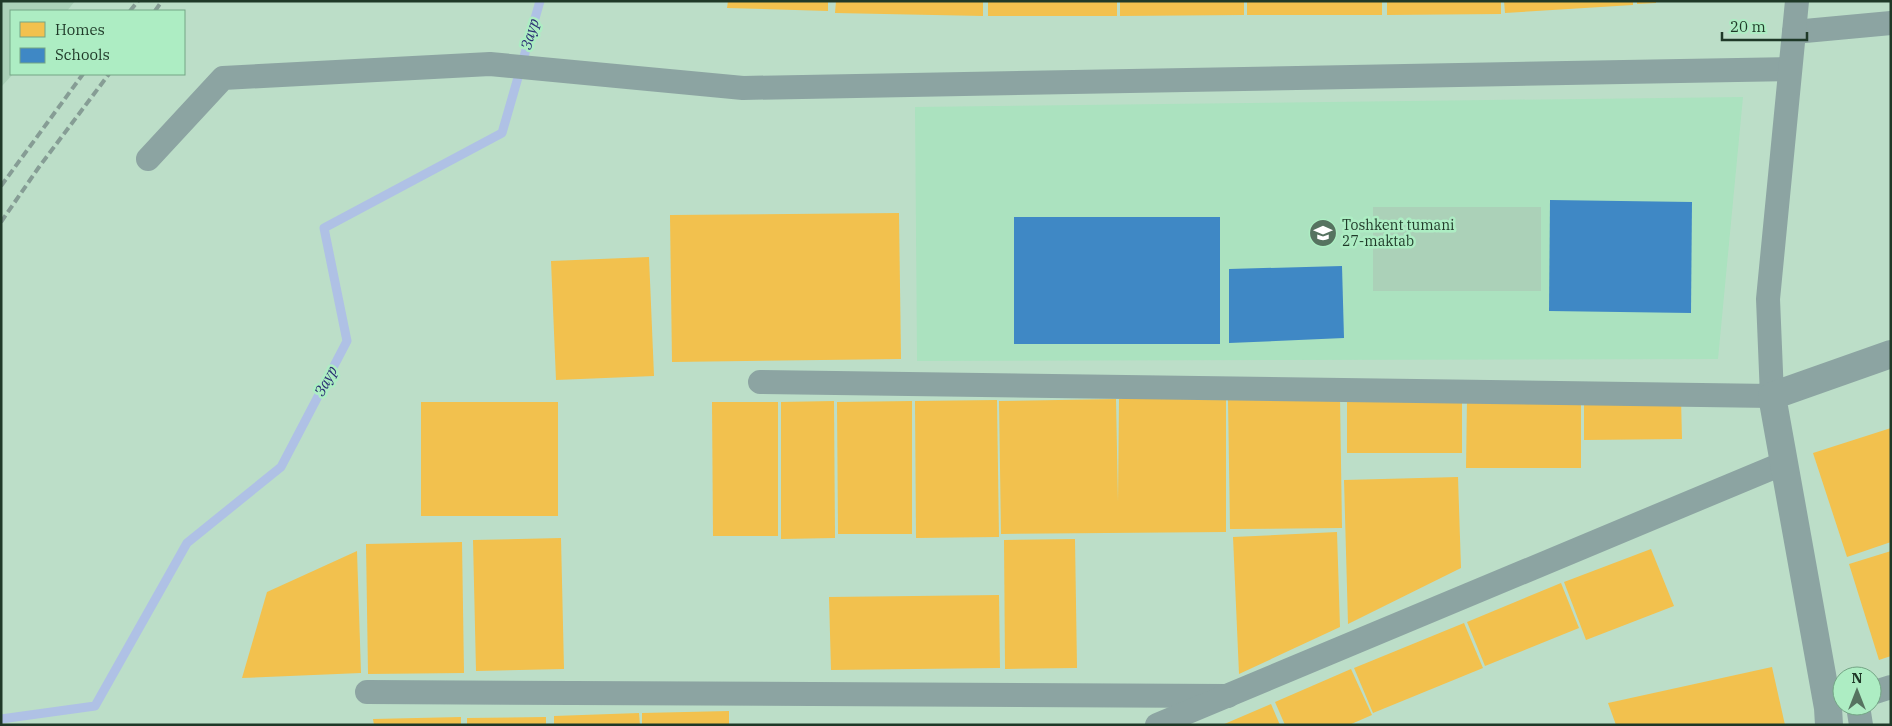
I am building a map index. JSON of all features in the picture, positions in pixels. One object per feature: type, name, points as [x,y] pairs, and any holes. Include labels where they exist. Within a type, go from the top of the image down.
[{"type":"street","points":[[1797,1],[1768,299],[1772,396],[1832,707]]},
{"type":"street","points":[[1794,32],[1891,23]]},
{"type":"street","points":[[148,159],[223,78],[490,64],[743,88],[1790,69]]},
{"type":"street","points":[[760,382],[1772,396],[1891,354]]},
{"type":"street","points":[[1157,725],[1784,463]]},
{"type":"street","points":[[367,692],[1228,696]]},
{"type":"shaded area","points":[[1,1],[75,1],[68,10],[10,10],[10,75],[12,75],[1,87]]},
{"type":"shaded area","name":"Toshkent tumani 27-maktab","points":[[1743,97],[1718,359],[917,361],[915,107]]},
{"type":"shaded area","points":[[1373,207],[1541,207],[1541,291],[1373,291]]},
{"type":"building: Homes","points":[[728,1],[828,1],[828,11],[727,8]]},
{"type":"building: Homes","points":[[836,1],[983,1],[983,16],[835,13]]},
{"type":"building: Homes","points":[[988,1],[1117,1],[1117,16],[988,16]]},
{"type":"building: Homes","points":[[1120,1],[1244,1],[1244,15],[1120,16]]},
{"type":"building: Homes","points":[[1247,1],[1382,1],[1382,15],[1247,15]]},
{"type":"building: Homes","points":[[1387,1],[1501,1],[1501,14],[1387,15]]},
{"type":"building: Homes","points":[[1504,1],[1633,1],[1633,5],[1505,13]]},
{"type":"building: Homes","points":[[1637,1],[1656,1],[1656,3],[1637,4]]},
{"type":"building: Homes","points":[[899,213],[901,359],[672,362],[670,215]]},
{"type":"building: Homes","points":[[649,257],[654,376],[556,380],[551,261]]},
{"type":"building: Homes","points":[[1340,397],[1342,528],[1230,529],[1228,399]]},
{"type":"building: Homes","points":[[1347,398],[1462,399],[1462,453],[1347,453]]},
{"type":"building: Homes","points":[[1681,398],[1682,439],[1584,440],[1584,400]]},
{"type":"building: Homes","points":[[1116,399],[1118,502],[1119,399],[1226,399],[1226,532],[1001,534],[999,401]]},
{"type":"building: Homes","points":[[1467,399],[1581,400],[1581,468],[1466,468]]},
{"type":"building: Homes","points":[[997,400],[999,537],[916,538],[915,401]]},
{"type":"building: Homes","points":[[834,401],[835,538],[781,539],[781,402]]},
{"type":"building: Homes","points":[[912,401],[912,534],[838,534],[837,402]]},
{"type":"building: Homes","points":[[421,402],[558,402],[558,516],[421,516]]},
{"type":"building: Homes","points":[[712,402],[778,402],[778,536],[713,536]]},
{"type":"building: Homes","points":[[1891,428],[1891,542],[1847,557],[1813,453]]},
{"type":"building: Homes","points":[[1458,477],[1461,568],[1348,624],[1344,480]]},
{"type":"building: Homes","points":[[1337,532],[1340,627],[1239,674],[1233,537]]},
{"type":"building: Homes","points":[[561,538],[564,669],[476,671],[473,540]]},
{"type":"building: Homes","points":[[1075,539],[1077,668],[1005,669],[1004,540]]},
{"type":"building: Homes","points":[[462,542],[464,673],[368,674],[366,544]]},
{"type":"building: Homes","points":[[1651,549],[1674,606],[1586,640],[1564,582]]},
{"type":"building: Homes","points":[[357,551],[361,673],[242,678],[267,592]]},
{"type":"building: Homes","points":[[1891,551],[1891,656],[1879,660],[1849,564]]},
{"type":"building: Homes","points":[[1561,583],[1579,628],[1485,666],[1467,622]]},
{"type":"building: Homes","points":[[999,595],[1000,668],[831,670],[829,597]]},
{"type":"building: Homes","points":[[1464,623],[1483,668],[1373,713],[1354,668]]},
{"type":"building: Homes","points":[[1772,667],[1785,725],[1616,725],[1608,703]]},
{"type":"building: Homes","points":[[1351,669],[1372,715],[1349,725],[1285,725],[1275,702]]},
{"type":"building: Homes","points":[[1271,704],[1280,725],[1222,725]]},
{"type":"building: Homes","points":[[729,711],[729,725],[642,725],[642,713]]},
{"type":"building: Homes","points":[[639,713],[640,725],[554,725],[554,716]]},
{"type":"building: Homes","points":[[461,717],[461,725],[374,725],[373,719]]},
{"type":"building: Homes","points":[[546,717],[546,725],[467,725],[467,718]]},
{"type":"building: Schools","points":[[1550,200],[1692,202],[1691,313],[1549,311]]},
{"type":"building: Schools","points":[[1014,217],[1220,217],[1220,344],[1014,344]]},
{"type":"building: Schools","points":[[1342,266],[1344,338],[1229,343],[1229,269]]},
{"type":"waterway","name":"Заур","points":[[1,719],[95,706],[187,543],[281,467],[347,341],[324,228],[502,133],[540,1]]},
{"type":"railway","points":[[131,10],[138,1]]},
{"type":"railway","points":[[156,10],[162,1]]},
{"type":"railway","points":[[1,186],[82,75]]},
{"type":"railway","points":[[1,222],[39,167],[108,75]]},
{"type":"place","name":"Toshkent tumani 27-maktab","points":[[1323,233]]}]
